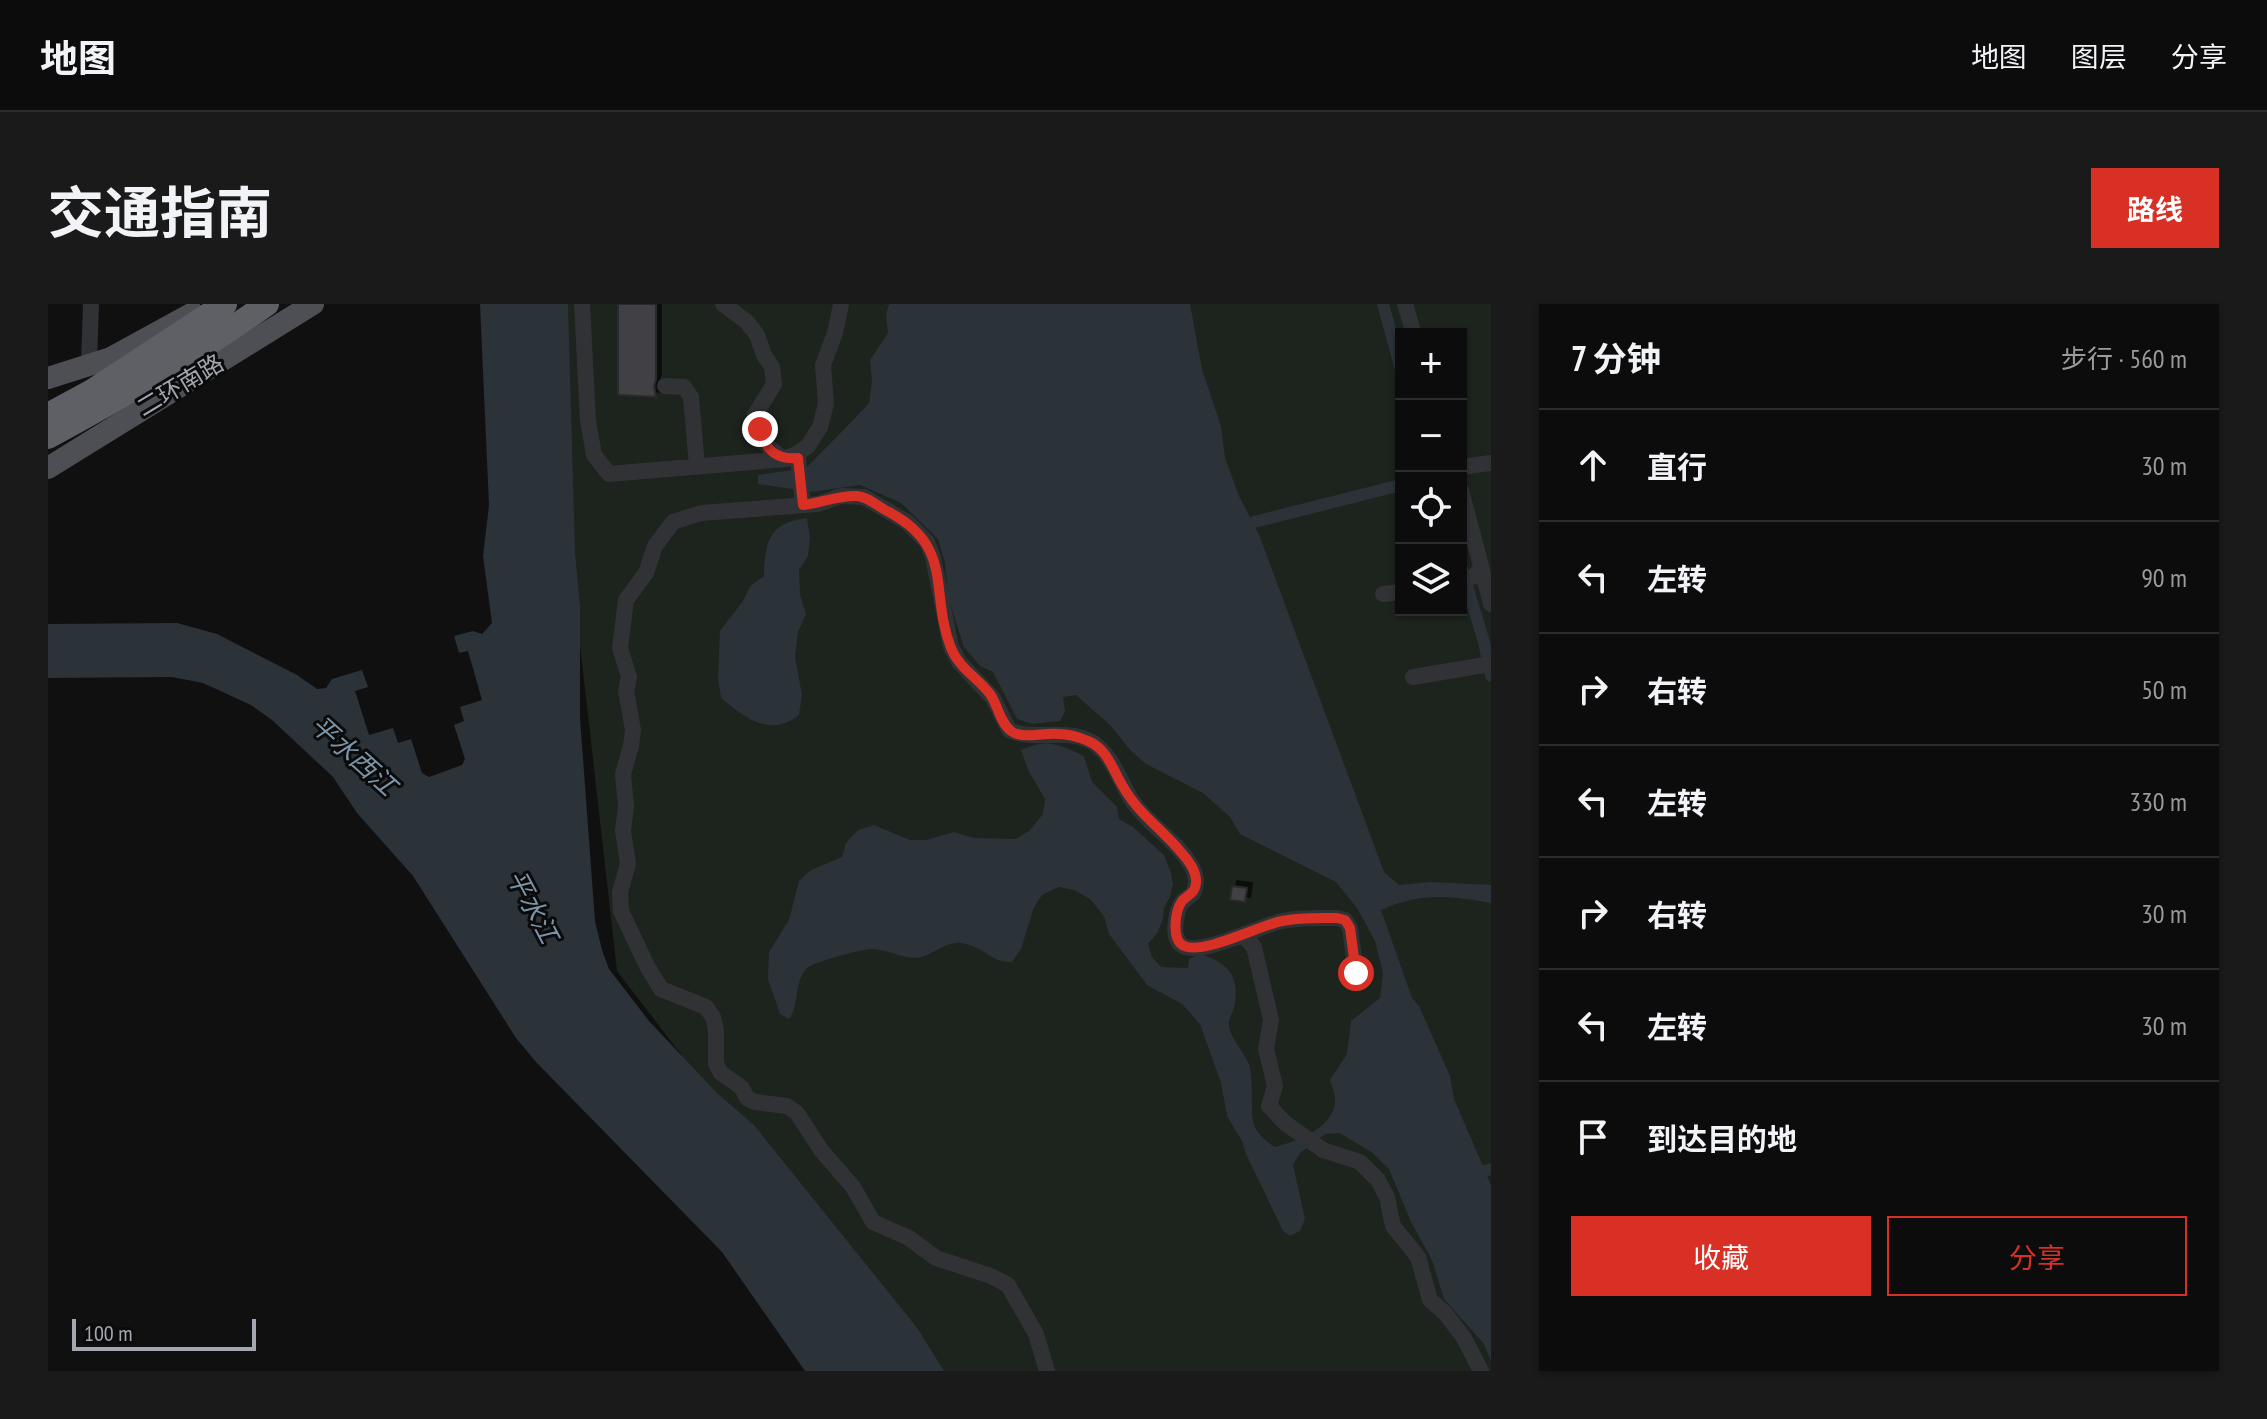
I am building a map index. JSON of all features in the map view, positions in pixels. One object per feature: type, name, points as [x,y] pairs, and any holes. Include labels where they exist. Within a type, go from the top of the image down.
[{"type":"highway","name":"二环南路","points":[[92,391],[225,304]]},
{"type":"highway","name":"二环南路","points":[[138,389],[267,304]]},
{"type":"highway","points":[[48,437],[138,389]]},
{"type":"highway","points":[[48,415],[92,391]]},
{"type":"main road","points":[[48,378],[111,358],[207,304]]},
{"type":"main road","name":"二环南路","points":[[48,468],[313,304]]},
{"type":"main road","name":"二环南路","points":[[48,453],[138,389]]},
{"type":"main road","name":"二环南路","points":[[48,405],[92,391]]},
{"type":"street","points":[[89,363],[91,304]]},
{"type":"street","points":[[582,304],[588,420],[594,455],[609,474],[798,458],[803,505]]},
{"type":"street","points":[[723,304],[747,322],[757,335],[772,367],[774,384],[755,415],[763,442],[783,459]]},
{"type":"street","points":[[783,459],[808,446],[820,427],[826,404],[823,365],[835,333],[841,304]]},
{"type":"street","points":[[1405,304],[1412,328]]},
{"type":"street","points":[[665,386],[684,387],[691,397],[697,466]]},
{"type":"street","points":[[1467,466],[1491,463]]},
{"type":"street","points":[[1047,1371],[1036,1334],[1008,1285],[991,1276],[936,1258],[909,1238],[873,1222],[853,1187],[821,1150],[797,1113],[787,1106],[747,1098],[742,1088],[721,1073],[716,1064],[713,1017],[706,1007],[661,989],[633,939],[621,911],[620,892],[628,864],[623,831],[626,806],[623,774],[633,730],[626,691],[629,677],[620,648],[626,600],[646,573],[655,546],[673,522],[701,513],[803,505],[841,496],[864,497],[918,532],[927,542],[933,557],[951,647],[959,662],[993,698],[1009,730],[1026,735],[1061,734],[1092,742],[1104,752],[1134,804],[1175,844],[1193,867],[1196,880],[1193,893],[1182,902],[1178,912],[1175,931],[1178,942],[1185,947],[1195,947],[1244,936],[1283,921],[1345,920],[1350,928],[1356,973]]},
{"type":"street","points":[[1467,537],[1472,576],[1491,604]]},
{"type":"street","points":[[1383,594],[1395,593]]},
{"type":"street","points":[[1413,677],[1484,666]]},
{"type":"street","points":[[1244,936],[1254,947],[1271,1020],[1266,1049],[1275,1086],[1269,1106],[1285,1123],[1323,1150],[1360,1162],[1378,1180],[1387,1197],[1393,1226],[1418,1257],[1430,1300],[1445,1313],[1464,1338],[1481,1371]]},
{"type":"shaded area","points":[[558,304],[1491,304],[1491,1371],[924,1371],[617,971],[562,486]]},
{"type":"water","points":[[480,304],[568,304],[575,552],[580,607],[580,718],[595,921],[609,969],[649,1021],[717,1093],[754,1125],[918,1329],[944,1371],[805,1371],[722,1252],[516,1038],[413,876],[357,813],[333,777],[272,720],[251,705],[203,683],[172,677],[48,678],[48,624],[177,623],[217,634],[297,675],[317,689],[326,688],[332,679],[362,670],[368,687],[355,691],[369,735],[393,728],[398,743],[411,739],[422,773],[429,777],[462,765],[465,759],[454,725],[464,721],[460,707],[482,700],[468,651],[459,653],[454,636],[473,631],[482,634],[492,623],[483,556],[489,505]]},
{"type":"water","points":[[889,304],[1190,304],[1202,369],[1221,426],[1225,458],[1239,496],[1260,537],[1384,872],[1399,885],[1430,882],[1491,885],[1491,903],[1436,897],[1410,900],[1381,910],[1412,998],[1419,1006],[1450,1076],[1454,1099],[1491,1185],[1491,1361],[1484,1344],[1444,1299],[1432,1260],[1411,1222],[1389,1169],[1373,1153],[1339,1133],[1325,1134],[1300,1153],[1293,1165],[1305,1219],[1300,1231],[1290,1236],[1283,1231],[1242,1141],[1227,1116],[1221,1083],[1200,1024],[1182,1004],[1147,985],[1109,934],[1104,916],[1090,899],[1074,890],[1059,887],[1042,895],[1034,907],[1021,949],[1012,962],[998,960],[976,947],[961,943],[949,944],[915,958],[877,949],[859,951],[807,968],[800,980],[789,1019],[780,1014],[768,979],[769,952],[789,920],[799,881],[811,870],[842,857],[846,843],[858,830],[874,825],[910,840],[926,840],[954,832],[974,838],[1016,839],[1030,830],[1043,814],[1045,799],[1029,772],[1021,750],[1046,743],[1084,756],[1092,782],[1117,807],[1119,819],[1133,827],[1164,855],[1173,884],[1158,932],[1148,944],[1152,957],[1161,967],[1188,968],[1189,959],[1200,954],[1225,966],[1234,979],[1236,997],[1229,1026],[1249,1064],[1254,1125],[1269,1143],[1275,1147],[1294,1141],[1323,1125],[1334,1109],[1330,1080],[1347,1054],[1351,1021],[1380,998],[1383,973],[1375,941],[1357,908],[1336,882],[1240,834],[1230,817],[1203,793],[1146,764],[1110,725],[1076,695],[1063,697],[1065,711],[1060,721],[1032,724],[1017,719],[993,672],[980,666],[964,647],[948,597],[945,563],[938,539],[901,503],[860,485],[812,492],[758,484],[758,475],[806,468],[869,403],[872,381],[870,360],[888,333],[886,314]]},
{"type":"water","points":[[807,518],[810,538],[808,556],[799,570],[800,595],[806,614],[798,632],[795,657],[802,695],[799,715],[778,725],[758,723],[721,698],[718,678],[720,631],[743,601],[750,586],[764,576],[771,536],[784,524]]},
{"type":"building","points":[[618,304],[656,304],[656,397],[618,395]]},
{"type":"building","points":[[1232,886],[1247,888],[1245,902],[1230,900]]},
{"type":"waterway","points":[[1383,304],[1395,348]]},
{"type":"waterway","points":[[1254,522],[1395,487]]},
{"type":"waterway","points":[[1467,586],[1491,676]]},
{"type":"waterway","points":[[1484,1171],[1491,1169]]},
{"type":"route","points":[[760,429],[763,442],[774,453],[783,459],[798,458],[803,505],[818,504],[841,496],[864,497],[907,522],[927,542],[933,557],[951,647],[959,662],[993,698],[1009,730],[1026,735],[1075,736],[1092,742],[1104,752],[1134,804],[1175,844],[1193,867],[1196,880],[1193,893],[1182,902],[1178,912],[1175,931],[1178,942],[1185,947],[1195,947],[1244,936],[1283,921],[1337,918],[1345,920],[1350,928],[1356,973]]},
{"type":"water label","name":"平水西江","points":[[354,755]]},
{"type":"water label","name":"平水江","points":[[533,906]]}]
